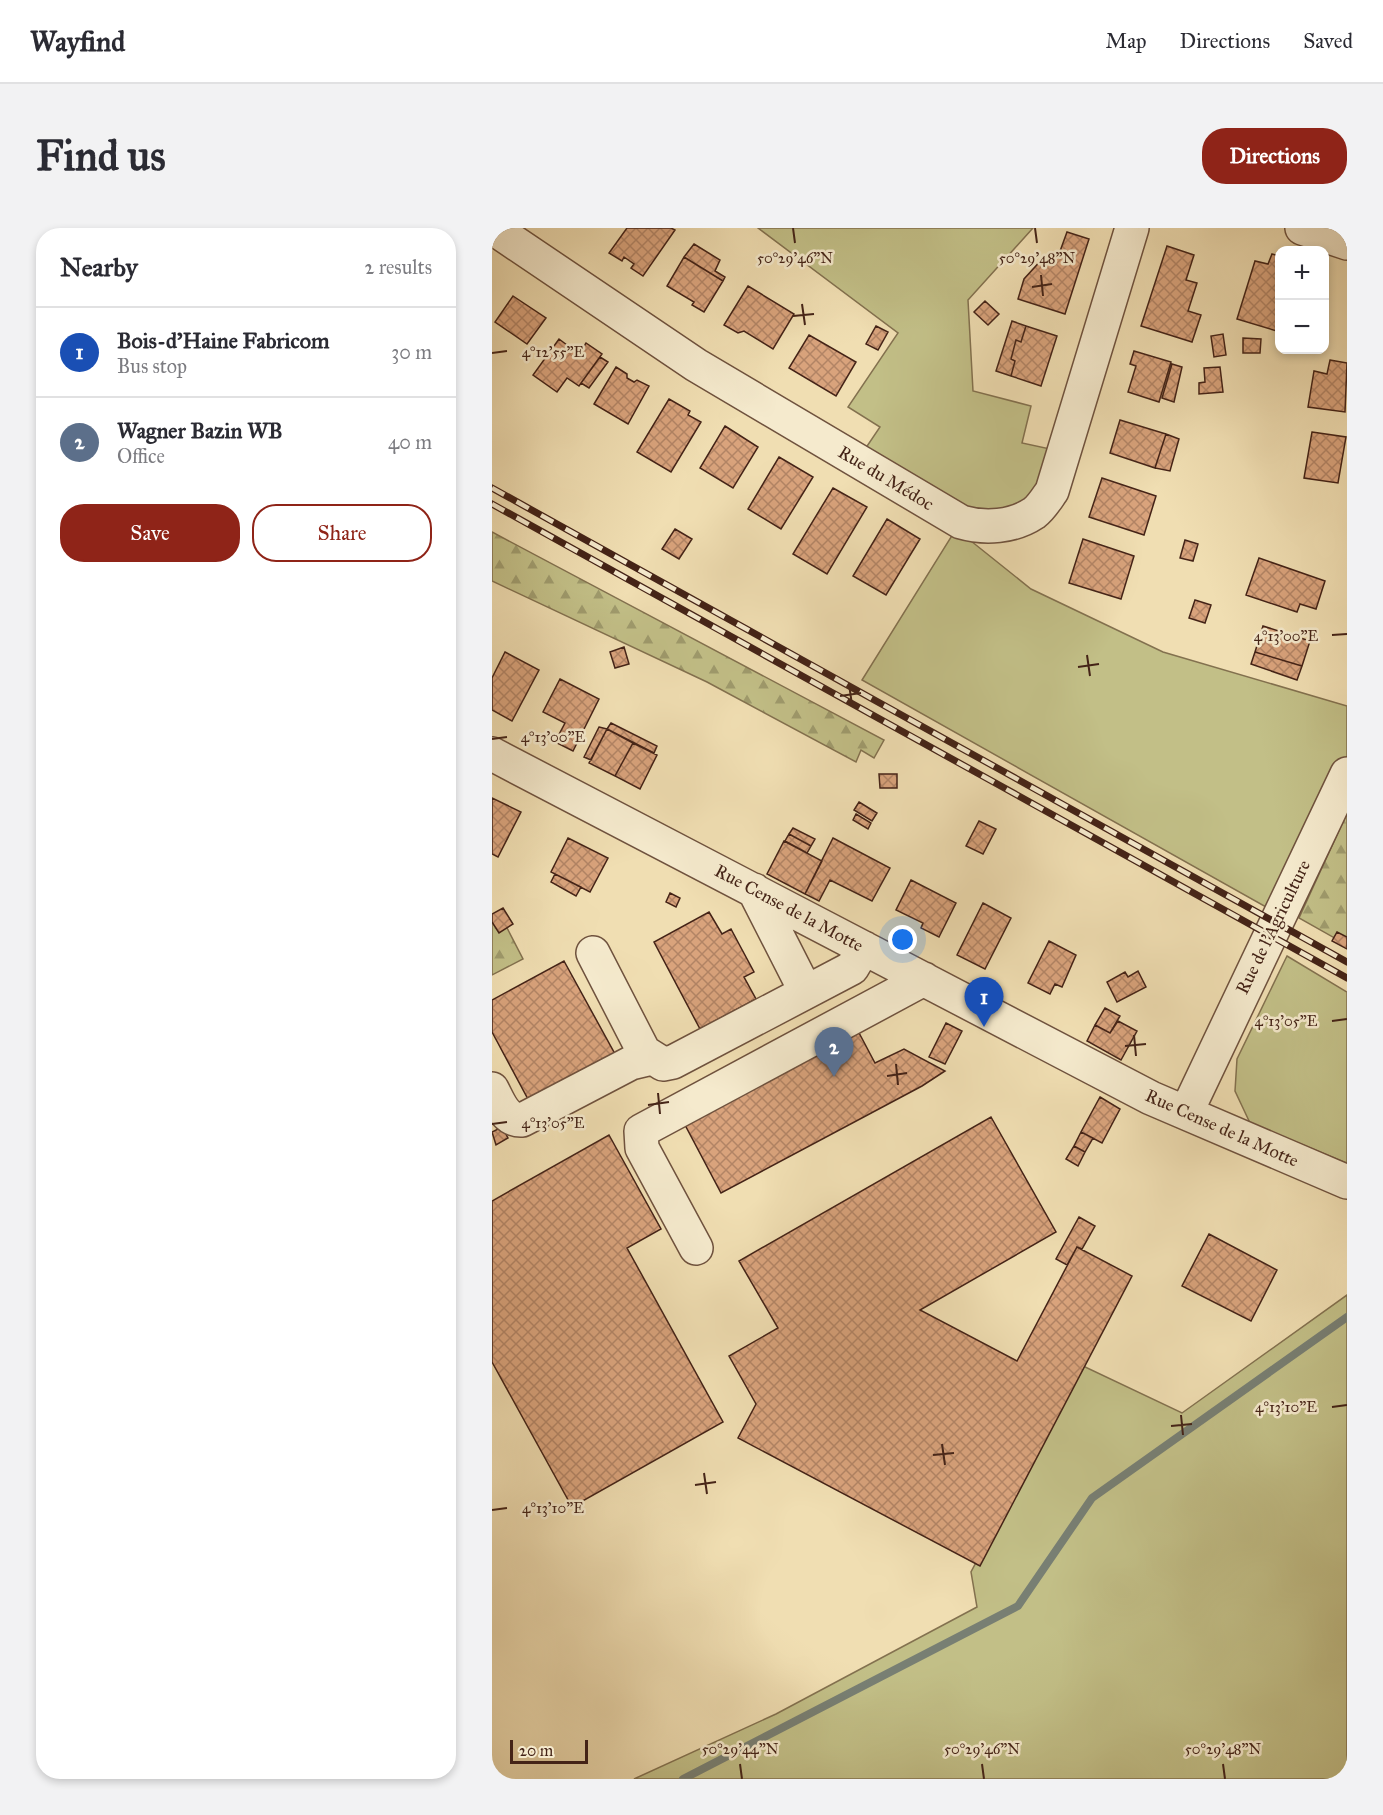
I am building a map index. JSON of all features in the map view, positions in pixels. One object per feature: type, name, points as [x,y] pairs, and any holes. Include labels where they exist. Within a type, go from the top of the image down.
[{"type":"street","name":"Rue du Médoc","points":[[493,228],[696,365],[962,522],[989,526],[1018,521],[1036,512],[1052,491],[1132,228]]},
{"type":"street","points":[[1302,228],[1347,243]]},
{"type":"street","name":"Rue Cense de la Motte","points":[[492,754],[1151,1098],[1347,1182]]},
{"type":"street","name":"Rue de l'Agriculture","points":[[1186,1113],[1347,774]]},
{"type":"street","points":[[754,890],[806,992]]},
{"type":"street","points":[[593,953],[644,1052],[663,1064],[673,1062],[852,968],[864,948]]},
{"type":"street","points":[[696,1248],[642,1148],[642,1131],[924,979]]},
{"type":"street","points":[[492,1089],[507,1115],[515,1120],[522,1120],[631,1063],[652,1058]]},
{"type":"green space","points":[[758,228],[1033,228],[968,300],[973,391],[1031,406],[1022,443],[1064,452],[1052,491],[989,526],[857,461],[880,427],[848,407],[898,333]]},
{"type":"green space","points":[[956,529],[1031,589],[1163,652],[1347,706],[1347,774],[1266,907],[862,680]]},
{"type":"green space","points":[[492,532],[884,740],[874,758],[861,750],[856,762],[707,682],[492,581]]},
{"type":"green space","points":[[1347,813],[1347,945],[1299,918]]},
{"type":"green space","points":[[492,917],[504,922],[523,959],[492,975]]},
{"type":"green space","points":[[1287,956],[1347,992],[1347,1163],[1250,1123],[1235,1091],[1237,1059]]},
{"type":"green space","points":[[1347,1295],[1347,1779],[634,1779],[776,1714],[977,1607],[971,1572],[1081,1365],[1182,1413]]},
{"type":"building","points":[[627,228],[671,228],[675,230],[643,276],[631,268],[634,264],[624,257],[622,261],[609,253]]},
{"type":"building","points":[[1067,232],[1089,239],[1065,314],[1018,299],[1024,279],[1045,256],[1059,254]]},
{"type":"building","points":[[694,244],[720,260],[715,271],[725,277],[723,281],[684,257]]},
{"type":"building","points":[[1167,246],[1194,255],[1186,280],[1197,283],[1188,311],[1201,315],[1192,342],[1141,326]]},
{"type":"building","points":[[1272,254],[1275,255],[1275,330],[1237,319],[1255,261],[1268,264]]},
{"type":"building","points":[[684,257],[723,281],[704,312],[692,305],[694,302],[667,286]]},
{"type":"building","points":[[748,286],[794,314],[773,349],[744,331],[738,333],[724,325]]},
{"type":"building","points":[[513,296],[546,318],[527,344],[495,322]]},
{"type":"building","points":[[985,301],[999,314],[988,325],[974,312]]},
{"type":"building","points":[[1012,321],[1026,326],[1021,342],[1016,340],[1011,359],[1015,361],[1011,376],[996,371]]},
{"type":"building","points":[[876,326],[888,332],[878,350],[866,344]]},
{"type":"building","points":[[1026,326],[1057,336],[1041,386],[1011,376],[1015,361],[1011,359],[1016,340],[1021,342]]},
{"type":"building","points":[[1223,334],[1226,355],[1214,357],[1211,336]]},
{"type":"building","points":[[809,335],[856,362],[836,396],[789,368]]},
{"type":"building","points":[[1243,338],[1261,339],[1260,353],[1243,353]]},
{"type":"building","points":[[559,339],[579,354],[586,343],[602,354],[579,386],[567,378],[557,392],[533,375]]},
{"type":"building","points":[[1134,351],[1171,362],[1159,402],[1128,392],[1136,366],[1130,364]]},
{"type":"building","points":[[600,357],[608,362],[589,388],[581,383]]},
{"type":"building","points":[[1330,360],[1347,363],[1345,412],[1308,407],[1314,371],[1327,374]]},
{"type":"building","points":[[1172,364],[1182,367],[1174,402],[1162,398]]},
{"type":"building","points":[[616,367],[627,374],[627,378],[649,386],[628,424],[594,404]]},
{"type":"building","points":[[1220,367],[1223,392],[1199,394],[1199,383],[1205,382],[1204,368]]},
{"type":"building","points":[[669,399],[690,411],[688,415],[701,422],[671,472],[637,452]]},
{"type":"building","points":[[1120,420],[1166,434],[1155,468],[1110,453]]},
{"type":"building","points":[[725,426],[758,447],[733,488],[700,468]]},
{"type":"building","points":[[1312,432],[1346,437],[1338,483],[1304,478]]},
{"type":"building","points":[[1166,434],[1179,439],[1170,471],[1155,468]]},
{"type":"building","points":[[779,457],[813,477],[781,529],[748,509]]},
{"type":"building","points":[[1102,478],[1156,496],[1144,535],[1089,517]]},
{"type":"building","points":[[833,488],[867,507],[827,574],[793,554]]},
{"type":"building","points":[[887,519],[920,539],[886,595],[853,576]]},
{"type":"building","points":[[675,529],[692,539],[679,559],[662,549]]},
{"type":"building","points":[[1083,539],[1134,556],[1121,599],[1069,583]]},
{"type":"building","points":[[1185,540],[1198,544],[1193,561],[1180,558]]},
{"type":"building","points":[[1259,558],[1325,581],[1316,609],[1300,604],[1297,612],[1246,595]]},
{"type":"building","points":[[1195,600],[1211,605],[1205,623],[1189,618]]},
{"type":"building","points":[[1263,626],[1310,641],[1302,666],[1255,652]]},
{"type":"building","points":[[624,647],[629,664],[615,668],[610,652]]},
{"type":"building","points":[[505,652],[539,670],[512,721],[492,710],[492,678]]},
{"type":"building","points":[[1255,652],[1302,666],[1297,680],[1251,664]]},
{"type":"building","points":[[560,679],[599,699],[573,751],[555,742],[565,723],[543,712]]},
{"type":"building","points":[[611,723],[657,746],[654,753],[607,729]]},
{"type":"building","points":[[599,727],[607,729],[591,760],[584,757]]},
{"type":"building","points":[[607,729],[633,743],[615,776],[589,763]]},
{"type":"building","points":[[633,743],[657,755],[640,789],[615,776]]},
{"type":"building","points":[[879,774],[897,774],[897,788],[880,788]]},
{"type":"building","points":[[492,798],[521,812],[498,857],[492,854]]},
{"type":"building","points":[[859,802],[877,813],[872,821],[854,810]]},
{"type":"building","points":[[856,814],[871,823],[868,829],[853,820]]},
{"type":"building","points":[[979,821],[996,829],[983,854],[966,846]]},
{"type":"building","points":[[793,828],[815,839],[811,846],[789,834]]},
{"type":"building","points":[[789,834],[811,846],[807,853],[785,841]]},
{"type":"building","points":[[568,838],[608,858],[590,892],[551,872]]},
{"type":"building","points":[[833,838],[890,868],[872,901],[830,880],[819,901],[805,894]]},
{"type":"building","points":[[784,841],[822,861],[805,894],[767,874]]},
{"type":"building","points":[[555,874],[581,887],[576,896],[551,882]]},
{"type":"building","points":[[911,880],[956,903],[939,937],[921,928],[923,923],[896,910]]},
{"type":"building","points":[[670,893],[680,898],[676,907],[666,902]]},
{"type":"building","points":[[983,903],[1011,918],[985,969],[957,955]]},
{"type":"building","points":[[503,908],[513,924],[499,933],[492,922],[492,914]]},
{"type":"building","points":[[709,912],[722,934],[731,929],[754,972],[744,977],[756,999],[700,1029],[654,942]]},
{"type":"building","points":[[1337,932],[1347,937],[1347,949],[1332,941]]},
{"type":"building","points":[[1049,941],[1076,955],[1062,987],[1055,984],[1050,994],[1028,983]]},
{"type":"building","points":[[564,961],[615,1054],[529,1101],[492,1032],[492,1000]]},
{"type":"building","points":[[1138,971],[1146,987],[1117,1002],[1107,982],[1125,972],[1128,977]]},
{"type":"building","points":[[1105,1008],[1120,1016],[1110,1033],[1095,1025]]},
{"type":"building","points":[[1118,1021],[1137,1031],[1121,1060],[1087,1041],[1095,1025],[1110,1033]]},
{"type":"building","points":[[946,1023],[962,1031],[945,1064],[929,1057]]},
{"type":"building","points":[[857,1029],[875,1063],[904,1049],[945,1071],[922,1086],[721,1193],[684,1123]]},
{"type":"building","points":[[1100,1097],[1120,1109],[1102,1143],[1081,1132]]},
{"type":"building","points":[[991,1117],[1056,1232],[920,1310],[1017,1361],[1077,1247],[1132,1276],[980,1566],[738,1438],[756,1404],[729,1356],[778,1328],[739,1261]]},
{"type":"building","points":[[502,1127],[508,1138],[496,1145],[492,1132]]},
{"type":"building","points":[[1081,1132],[1093,1138],[1085,1152],[1074,1146]]},
{"type":"building","points":[[609,1135],[661,1229],[627,1248],[723,1422],[572,1507],[492,1362],[492,1201]]},
{"type":"building","points":[[1074,1146],[1085,1152],[1078,1166],[1066,1159]]},
{"type":"building","points":[[1079,1217],[1095,1226],[1082,1249],[1077,1247],[1067,1265],[1056,1259]]},
{"type":"building","points":[[1209,1234],[1277,1270],[1251,1321],[1182,1286]]},
{"type":"waterway","points":[[683,1779],[1018,1606],[1092,1498],[1347,1317]]},
{"type":"railway","points":[[492,488],[1347,962]]},
{"type":"railway","points":[[492,504],[1347,978]]},
{"type":"place","name":"Bois-d'Haine Fabricom","points":[[984,1027]]},
{"type":"place","name":"Wagner Bazin WB","points":[[834,1077]]}]
